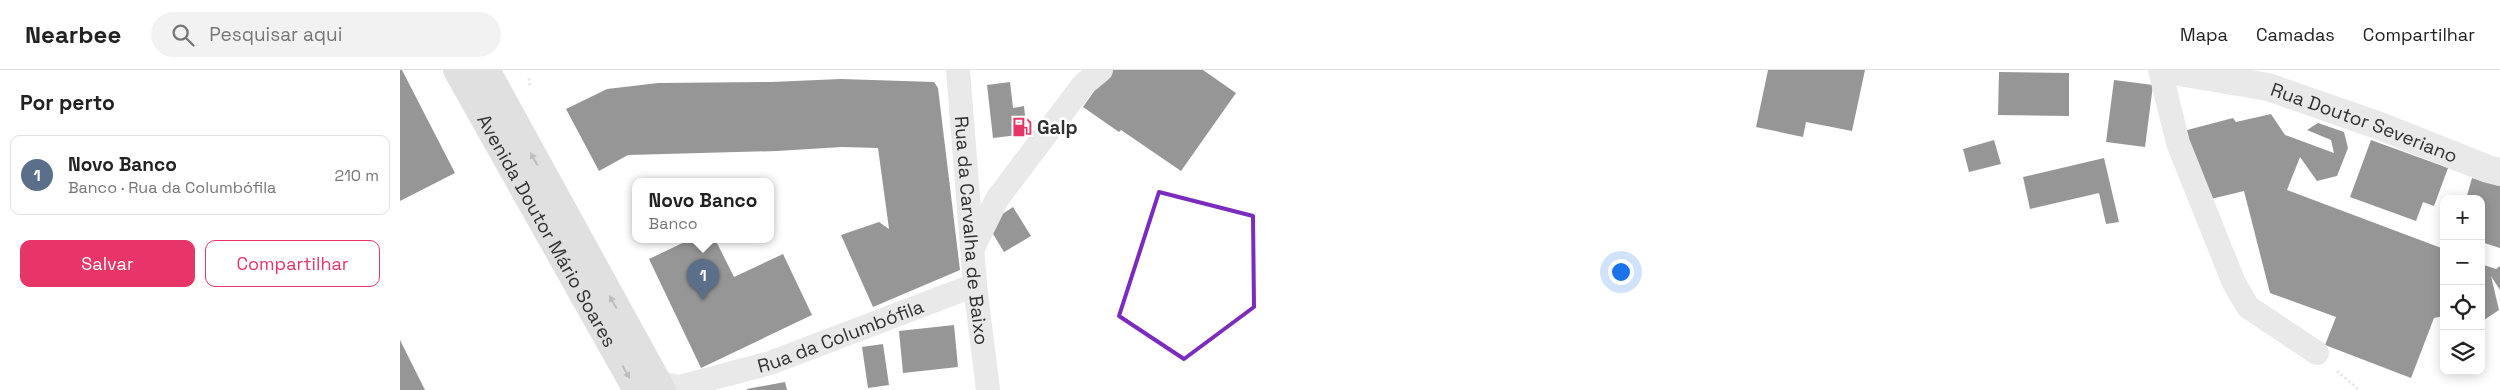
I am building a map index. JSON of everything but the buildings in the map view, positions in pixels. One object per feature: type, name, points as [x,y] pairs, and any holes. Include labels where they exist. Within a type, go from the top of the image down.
[{"type":"main road","name":"Avenida Doutor Mário Soares","points":[[457,70],[651,386]]},
{"type":"main road","name":"Avenida Doutor Mário Soares","points":[[486,70],[651,386]]},
{"type":"street","name":"Rua da Carvalha de Baixo","points":[[958,70],[975,285],[988,390]]},
{"type":"street","points":[[972,249],[997,199],[1083,85],[1101,70]]},
{"type":"street","points":[[2160,70],[2178,143],[2239,291],[2248,307],[2317,353]]},
{"type":"street","name":"Rua Doutor Severiano","points":[[2167,70],[2268,87],[2380,126],[2500,172]]},
{"type":"street","name":"Rua da Columbófila","points":[[651,386],[664,384],[697,386],[770,363],[975,285]]},
{"type":"highlighted area","points":[[1159,192],[1253,216],[1254,307],[1184,359],[1119,316]]},
{"type":"place","name":"Galp","points":[[1022,127]]},
{"type":"place","name":"Novo Banco","points":[[703,300]]}]
